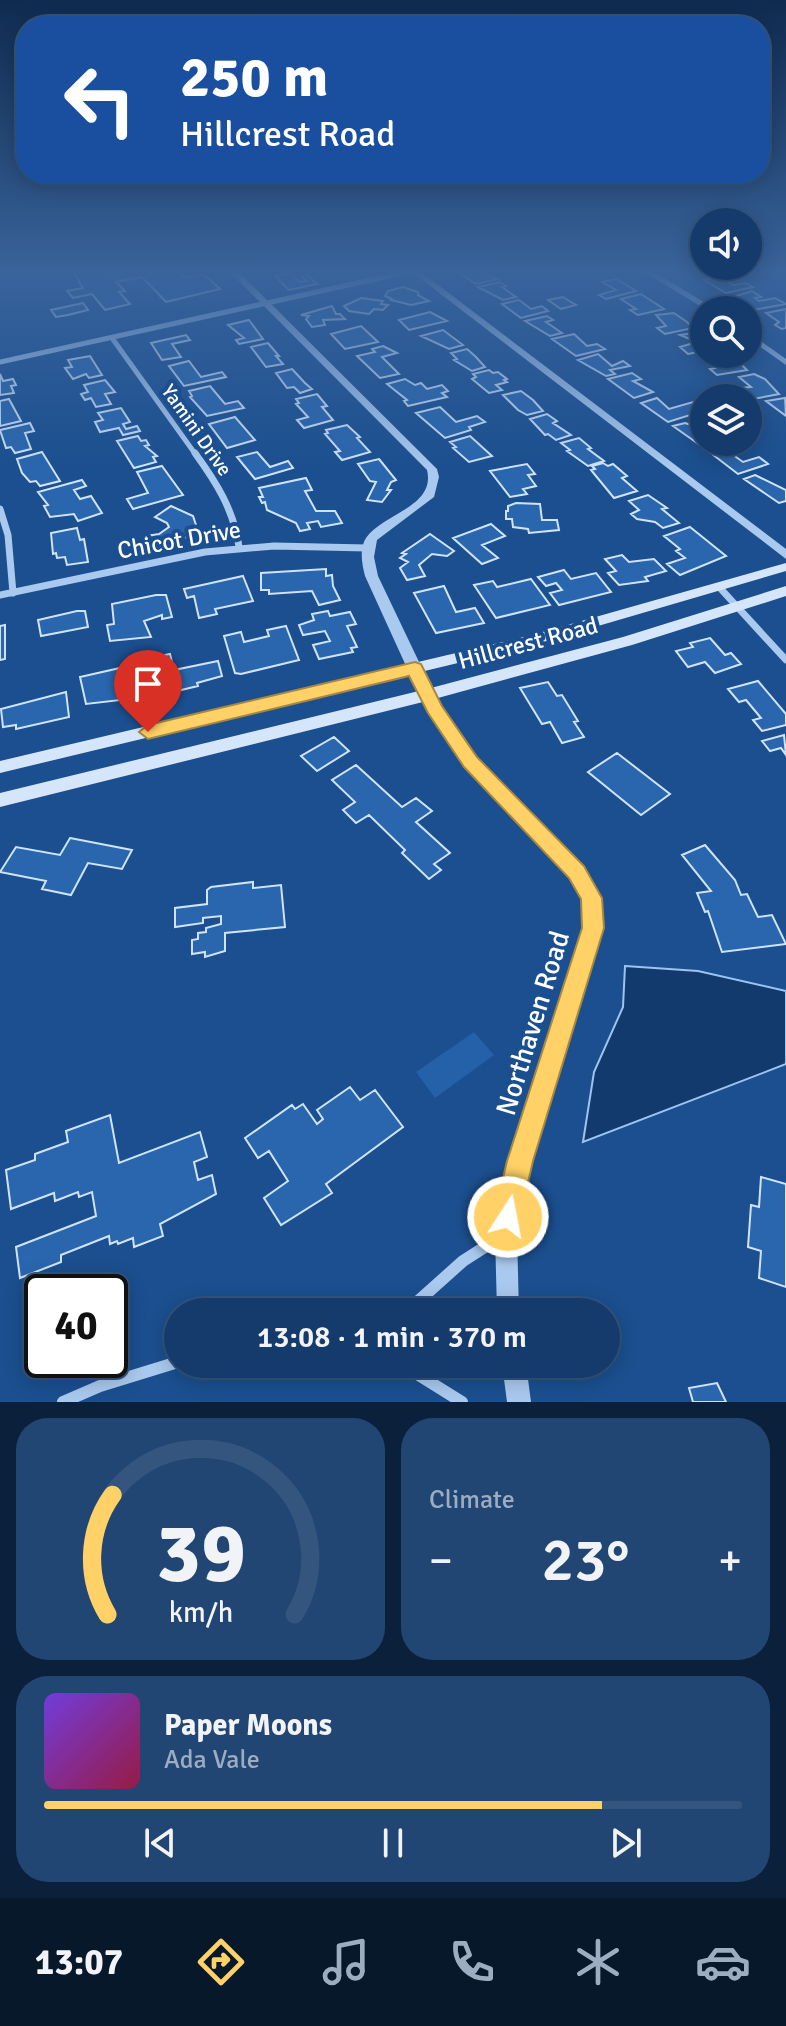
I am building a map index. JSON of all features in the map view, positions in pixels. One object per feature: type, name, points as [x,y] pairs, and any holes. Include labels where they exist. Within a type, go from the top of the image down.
[{"type":"main road","name":"Hillcrest Road","points":[[0,767],[533,640],[786,567]]},
{"type":"main road","name":"Hillcrest Road","points":[[0,800],[427,695],[627,641],[786,591]]},
{"type":"street","points":[[300,337],[432,469],[434,477],[430,495],[381,530],[367,548]]},
{"type":"street","points":[[502,337],[786,555]]},
{"type":"street","points":[[0,362],[112,338]]},
{"type":"street","name":"Yamini Drive","points":[[112,338],[218,485],[236,525],[239,547]]},
{"type":"street","points":[[762,345],[786,362]]},
{"type":"street","points":[[0,509],[8,535],[13,593]]},
{"type":"street","name":"Chicot Drive","points":[[0,595],[179,556],[239,547],[292,544],[367,548]]},
{"type":"street","name":"Northaven Road","points":[[367,548],[372,576],[427,695],[471,762],[576,872],[591,898],[594,911],[589,946],[520,1161],[506,1234],[508,1298]]},
{"type":"street","points":[[720,588],[786,660]]},
{"type":"street","points":[[424,1298],[466,1256],[506,1234]]},
{"type":"street","points":[[63,1402],[100,1386],[164,1366]]},
{"type":"street","points":[[427,1378],[462,1402]]},
{"type":"street","points":[[516,1378],[519,1402]]},
{"type":"shaded area","points":[[625,966],[698,971],[786,991],[786,1064],[583,1142],[594,1072],[623,1007]]},
{"type":"shaded area","points":[[474,1032],[494,1055],[435,1098],[416,1072]]},
{"type":"building","points":[[175,337],[190,340],[172,344],[181,357],[162,360],[151,343]]},
{"type":"building","points":[[334,337],[373,337],[378,342],[345,349]]},
{"type":"building","points":[[424,337],[453,337],[463,345],[449,349]]},
{"type":"building","points":[[578,337],[587,346],[597,344],[605,349],[576,356],[552,339]]},
{"type":"building","points":[[263,339],[239,344],[236,340]]},
{"type":"building","points":[[268,343],[283,364],[266,367],[251,347]]},
{"type":"building","points":[[690,344],[690,354],[688,354],[680,347]]},
{"type":"building","points":[[383,346],[397,353],[382,357],[399,374],[380,378],[357,356],[375,352],[372,349]]},
{"type":"building","points":[[467,349],[485,367],[472,371],[454,360],[457,359],[451,353]]},
{"type":"building","points":[[598,354],[612,366],[623,361],[630,366],[610,370],[615,374],[606,376],[578,360]]},
{"type":"building","points":[[90,356],[102,375],[89,378],[86,374],[73,379],[65,368],[72,367],[68,360]]},
{"type":"building","points":[[189,361],[201,377],[222,372],[226,377],[184,386],[169,366]]},
{"type":"building","points":[[745,368],[747,370],[717,375],[710,369]]},
{"type":"building","points":[[292,369],[312,389],[300,393],[294,387],[287,388],[276,373]]},
{"type":"building","points":[[489,370],[507,379],[504,380],[507,382],[496,385],[502,390],[489,393],[472,379],[476,377],[473,374]]},
{"type":"building","points":[[632,373],[641,379],[633,381],[653,392],[634,398],[608,379]]},
{"type":"building","points":[[0,374],[3,381],[13,379],[16,385],[11,386],[14,393],[0,395]]},
{"type":"building","points":[[754,374],[765,379],[779,394],[762,397],[762,384],[747,384],[739,377]]},
{"type":"building","points":[[405,379],[415,385],[421,383],[427,389],[442,385],[448,391],[442,393],[447,397],[408,406],[404,401],[407,400],[387,384]]},
{"type":"building","points":[[105,380],[115,392],[105,394],[111,404],[96,407],[91,398],[85,400],[81,394],[88,392],[84,385]]},
{"type":"building","points":[[210,386],[225,404],[238,401],[244,408],[207,416],[190,397],[189,391]]},
{"type":"building","points":[[521,391],[543,411],[527,415],[503,395]]},
{"type":"building","points":[[317,394],[327,406],[322,407],[333,420],[304,428],[297,420],[308,417],[296,404],[299,403],[296,399]]},
{"type":"building","points":[[657,398],[669,409],[690,403],[690,415],[668,422],[641,403]]},
{"type":"building","points":[[785,398],[786,416],[766,401]]},
{"type":"building","points":[[9,399],[21,421],[0,426],[0,401]]},
{"type":"building","points":[[440,407],[456,422],[477,416],[485,422],[445,438],[416,413]]},
{"type":"building","points":[[121,408],[130,422],[123,424],[126,429],[137,426],[140,431],[123,435],[119,428],[100,432],[95,422],[103,420],[98,413]]},
{"type":"building","points":[[547,414],[557,421],[553,423],[571,435],[556,440],[545,435],[530,419]]},
{"type":"building","points":[[235,417],[255,440],[227,448],[209,424]]},
{"type":"building","points":[[30,423],[34,431],[25,433],[31,449],[15,453],[11,447],[6,448],[0,430]]},
{"type":"building","points":[[347,425],[370,452],[342,460],[335,452],[340,451],[325,434],[328,433],[326,430]]},
{"type":"building","points":[[690,425],[690,438],[673,426]]},
{"type":"building","points":[[138,436],[141,441],[146,440],[149,445],[145,446],[157,456],[153,457],[156,462],[134,468],[117,441]]},
{"type":"building","points":[[470,436],[492,456],[469,462],[450,442]]},
{"type":"building","points":[[579,438],[604,461],[588,466],[561,443]]},
{"type":"building","points":[[42,452],[60,481],[40,486],[36,481],[30,482],[22,473],[17,459]]},
{"type":"building","points":[[257,452],[270,467],[288,461],[293,468],[255,479],[237,457]]},
{"type":"building","points":[[715,456],[735,456],[743,462],[759,457],[768,464],[738,474]]},
{"type":"building","points":[[379,459],[396,480],[391,482],[387,490],[391,490],[382,502],[367,500],[376,482],[370,481],[358,464]]},
{"type":"building","points":[[603,463],[608,466],[613,464],[627,476],[622,478],[637,491],[614,498],[591,470],[595,469],[592,466]]},
{"type":"building","points":[[527,464],[535,474],[528,475],[536,486],[523,489],[527,494],[510,497],[490,471]]},
{"type":"building","points":[[162,466],[183,495],[133,509],[127,499],[148,493],[137,472]]},
{"type":"building","points":[[755,475],[786,490],[786,501],[779,503],[744,479]]},
{"type":"building","points":[[306,478],[312,490],[305,491],[316,511],[335,511],[342,523],[321,527],[318,521],[307,523],[310,529],[300,531],[296,523],[267,510],[265,502],[262,503],[259,497],[263,497],[259,488]]},
{"type":"building","points":[[82,480],[86,486],[74,490],[80,499],[91,496],[102,513],[78,521],[74,514],[50,517],[44,506],[48,505],[38,492]]},
{"type":"building","points":[[648,495],[667,508],[662,509],[679,523],[663,528],[631,514],[639,510],[629,501]]},
{"type":"building","points":[[516,503],[540,504],[542,520],[557,520],[559,530],[529,533],[528,529],[513,527],[512,519],[506,519],[506,511],[508,506]]},
{"type":"building","points":[[171,506],[193,516],[199,534],[149,547],[146,536],[159,534],[169,527],[155,517]]},
{"type":"building","points":[[491,524],[505,536],[482,545],[498,558],[482,564],[453,538]]},
{"type":"building","points":[[690,527],[726,556],[680,575],[667,564],[685,558],[676,551],[680,549],[664,536]]},
{"type":"building","points":[[77,528],[80,540],[84,539],[88,562],[67,565],[65,557],[57,558],[56,553],[53,554],[51,533]]},
{"type":"building","points":[[430,534],[454,551],[447,556],[432,554],[419,565],[425,576],[407,580],[400,568],[408,562],[400,558],[406,554],[402,553]]},
{"type":"building","points":[[622,555],[629,562],[654,559],[666,571],[645,577],[648,581],[619,585],[608,573],[616,571],[605,559]]},
{"type":"building","points":[[326,569],[326,576],[332,575],[333,586],[340,600],[319,605],[312,591],[269,594],[269,590],[261,590],[261,573]]},
{"type":"building","points":[[564,570],[571,579],[596,573],[611,592],[559,605],[550,593],[562,590],[556,583],[546,586],[538,577]]},
{"type":"building","points":[[243,576],[253,601],[215,609],[217,614],[199,618],[194,596],[187,598],[184,589]]},
{"type":"building","points":[[531,579],[550,605],[496,618],[474,585],[493,581],[497,587]]},
{"type":"building","points":[[444,586],[456,612],[475,608],[484,623],[436,633],[414,593]]},
{"type":"building","points":[[166,595],[172,617],[162,619],[162,615],[144,621],[151,637],[110,641],[107,625],[114,624],[112,604]]},
{"type":"building","points":[[85,611],[88,627],[41,636],[38,620]]},
{"type":"building","points":[[328,611],[330,616],[350,612],[356,624],[347,626],[357,647],[351,648],[353,652],[319,659],[313,645],[330,641],[325,631],[303,635],[299,625],[314,620],[312,614]]},
{"type":"building","points":[[5,625],[5,659],[0,660],[0,626]]},
{"type":"building","points":[[286,626],[299,660],[235,673],[224,636],[241,632],[244,642],[269,636],[267,630]]},
{"type":"building","points":[[710,638],[725,655],[731,653],[741,664],[715,673],[705,662],[688,667],[676,651],[693,647],[690,643]]},
{"type":"building","points":[[170,654],[174,670],[218,661],[222,676],[177,691],[176,687],[164,689],[160,675],[151,677],[149,668],[157,667],[155,657]]},
{"type":"building","points":[[120,668],[122,673],[140,669],[147,697],[86,704],[80,677]]},
{"type":"building","points":[[758,681],[786,714],[786,725],[762,731],[753,720],[761,718],[746,700],[739,702],[728,689]]},
{"type":"building","points":[[548,682],[557,696],[562,695],[584,737],[562,743],[550,722],[542,724],[520,688]]},
{"type":"building","points":[[66,692],[69,717],[16,729],[16,725],[3,727],[1,709]]},
{"type":"building","points":[[784,735],[786,755],[781,748],[770,751],[762,741]]},
{"type":"building","points":[[334,737],[349,751],[317,771],[301,756]]},
{"type":"building","points":[[617,753],[670,794],[641,815],[588,772]]},
{"type":"building","points":[[356,765],[402,807],[416,798],[432,811],[416,822],[450,853],[434,864],[441,870],[429,879],[369,815],[356,823],[343,810],[355,802],[332,780]]},
{"type":"building","points":[[70,838],[132,850],[122,869],[88,863],[71,895],[42,889],[46,881],[0,872],[16,847],[60,855]]},
{"type":"building","points":[[705,845],[735,880],[741,895],[747,894],[758,917],[772,915],[786,944],[722,952],[708,911],[705,912],[697,893],[711,891],[682,855]]},
{"type":"building","points":[[253,882],[253,888],[281,885],[285,927],[225,933],[225,951],[205,957],[205,952],[192,954],[192,940],[198,939],[198,933],[206,932],[206,928],[221,924],[221,916],[203,918],[203,923],[175,927],[175,908],[207,904],[207,890],[211,887]]},
{"type":"building","points":[[350,1087],[360,1100],[375,1090],[403,1127],[326,1184],[332,1193],[281,1225],[264,1198],[288,1181],[269,1151],[258,1158],[245,1138],[292,1105],[295,1109],[303,1104],[317,1124],[323,1119],[317,1110]]},
{"type":"building","points":[[110,1115],[119,1163],[200,1132],[207,1157],[194,1162],[198,1180],[212,1175],[216,1194],[160,1224],[163,1236],[134,1247],[133,1238],[110,1244],[109,1236],[61,1255],[61,1262],[20,1278],[16,1247],[96,1216],[92,1192],[79,1197],[78,1192],[55,1201],[54,1193],[11,1209],[6,1170],[35,1160],[35,1154],[68,1142],[66,1131]]},
{"type":"building","points":[[761,1177],[786,1184],[786,1287],[759,1278],[761,1251],[748,1247],[751,1205],[759,1207]]},
{"type":"building","points":[[717,1383],[726,1402],[693,1402],[689,1388]]},
{"type":"route","points":[[148,732],[415,668],[434,709],[456,743],[585,884],[594,911],[589,946],[520,1161],[508,1217]]}]
